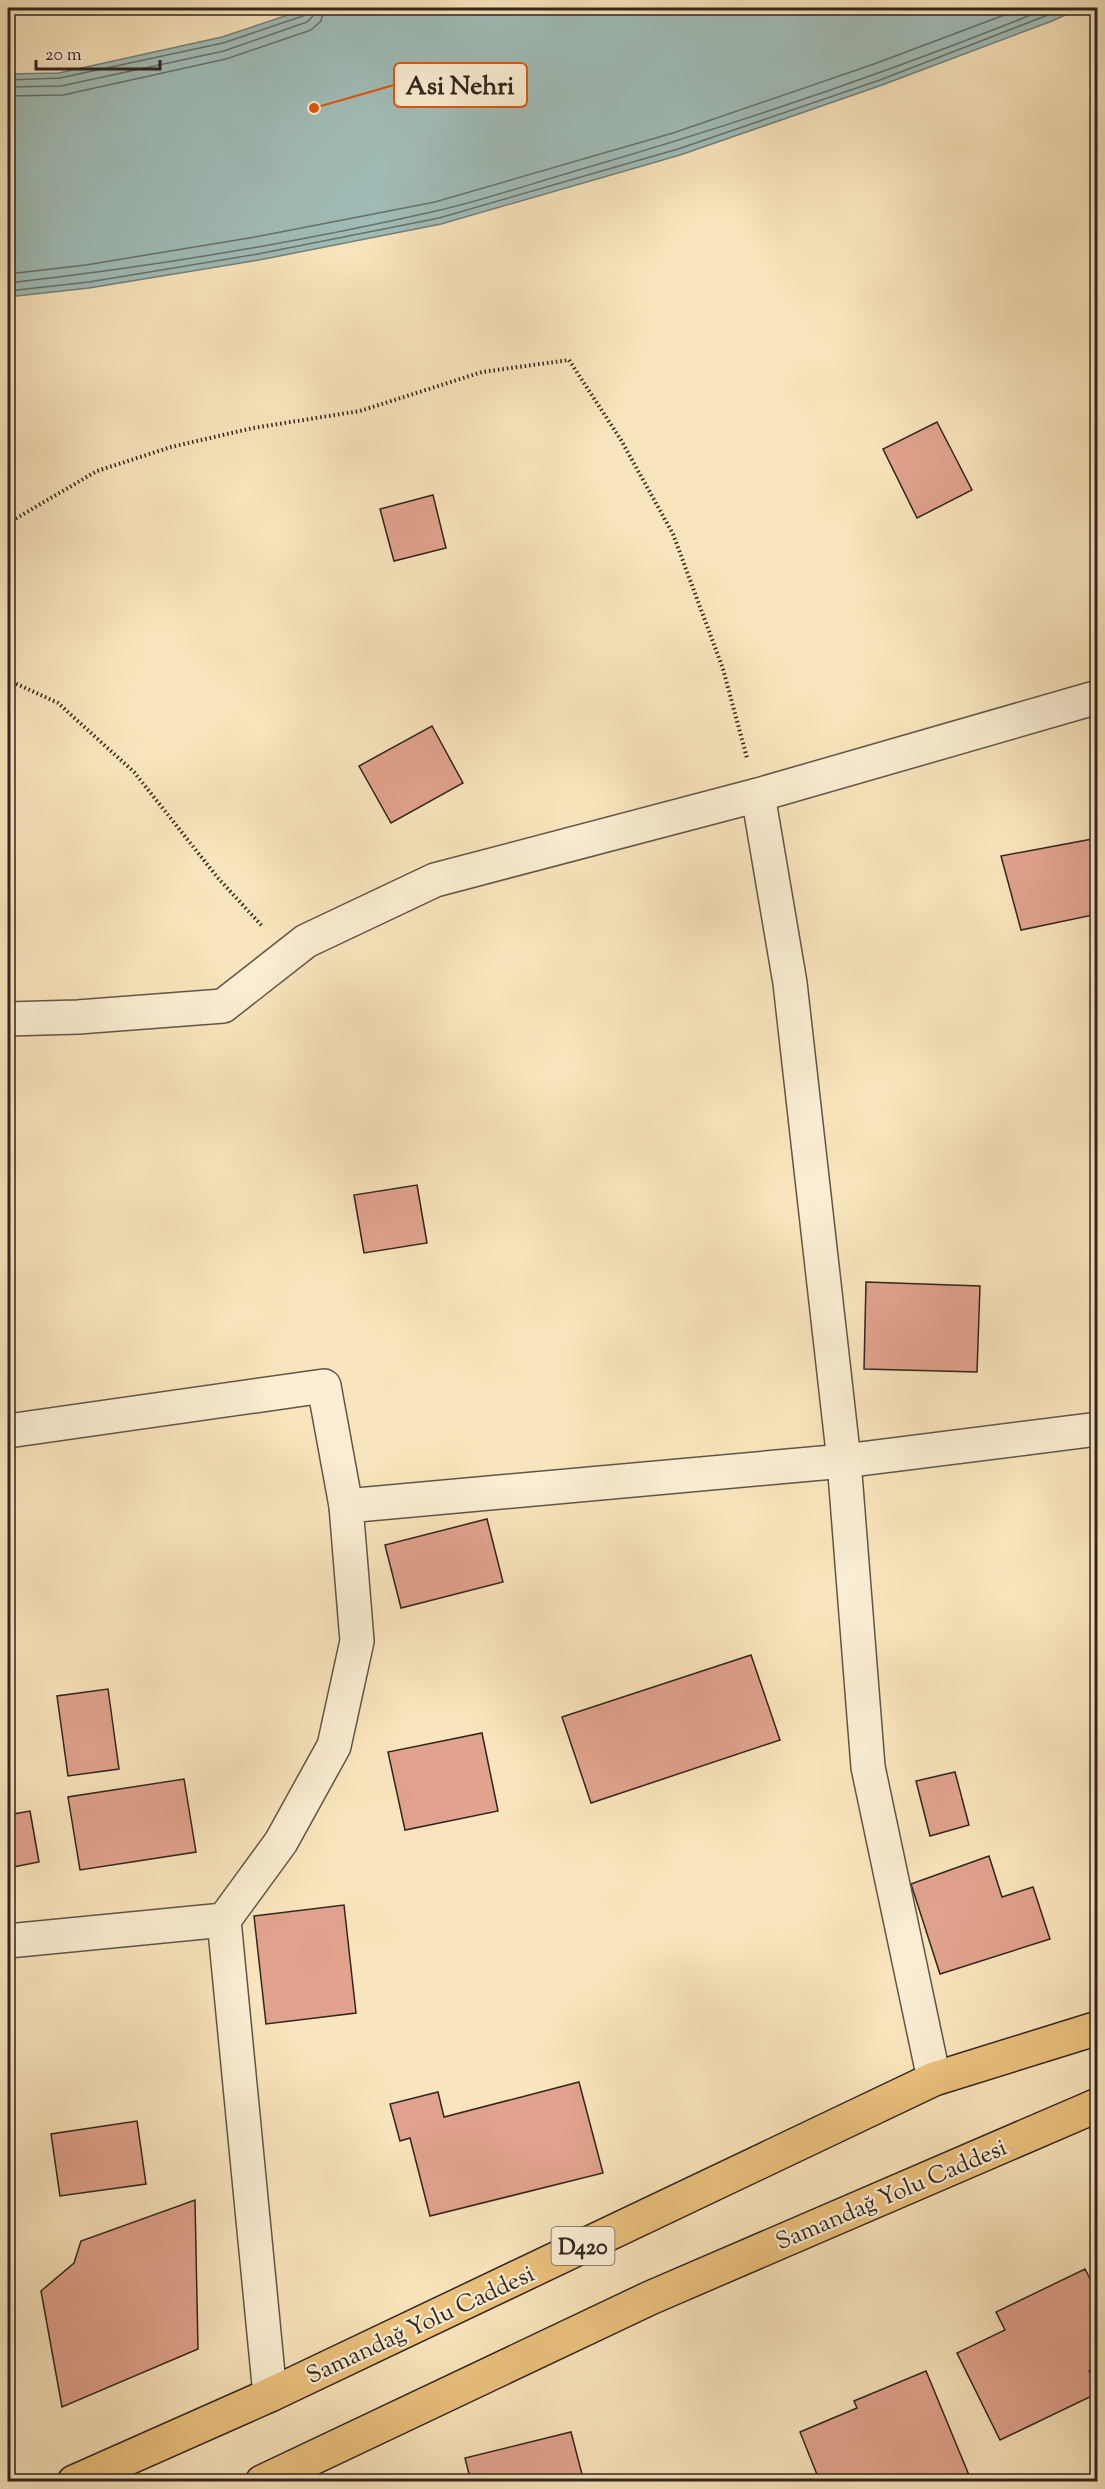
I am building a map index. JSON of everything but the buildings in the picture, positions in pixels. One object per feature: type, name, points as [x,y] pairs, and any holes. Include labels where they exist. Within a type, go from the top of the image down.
[{"type":"highway","name":"Samandağ Yolu Caddesi","points":[[74,2481],[270,2395],[934,2079],[1098,2028]]},
{"type":"highway","name":"Samandağ Yolu Caddesi","points":[[262,2481],[650,2298],[1098,2105]]},
{"type":"street","points":[[8,1019],[78,1017],[223,1006],[306,941],[435,880],[758,795],[1098,697]]},
{"type":"street","points":[[758,795],[790,983],[844,1461],[868,1767],[934,2079]]},
{"type":"street","points":[[8,1431],[324,1386],[345,1506],[357,1641],[334,1746],[281,1842],[224,1920],[270,2395]]},
{"type":"street","points":[[345,1506],[844,1461],[1098,1429]]},
{"type":"street","points":[[8,1941],[224,1920]]},
{"type":"path","points":[[8,523],[97,471],[171,447],[253,428],[360,411],[482,372],[569,360],[621,440],[673,534],[723,669],[758,795]]},
{"type":"path","points":[[8,680],[58,703],[134,772],[218,879],[288,955]]},
{"type":"water","points":[[309,8],[1081,8],[882,85],[680,155],[441,224],[259,260],[89,288],[8,297],[8,74],[59,73],[222,37]]},
{"type":"place","name":"Asi Nehri","points":[[314,108]]}]
